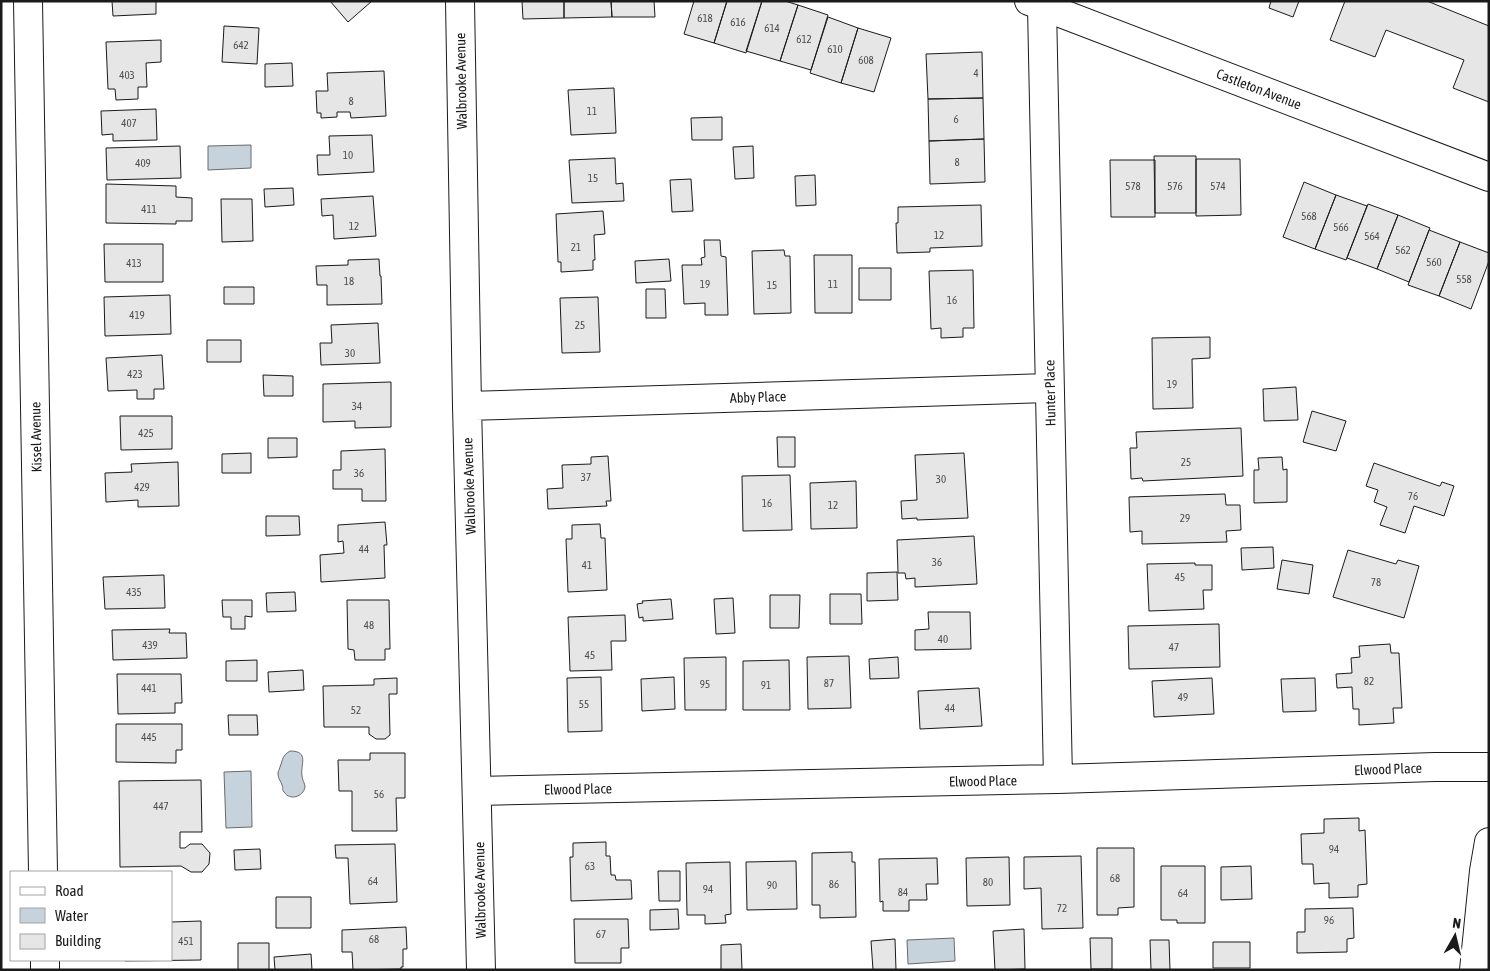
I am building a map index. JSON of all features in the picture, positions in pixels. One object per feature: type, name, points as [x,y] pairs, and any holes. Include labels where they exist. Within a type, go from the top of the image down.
[{"type":"street","name":"Kissel Avenue","points":[[28,1],[44,871]]},
{"type":"street","name":"Walbrooke Avenue","points":[[460,1],[467,406],[481,970]]},
{"type":"street","name":"Castleton Avenue","points":[[1035,4],[1489,177]]},
{"type":"street","name":"Hunter Place","points":[[1035,4],[1050,388],[1058,779]]},
{"type":"street","name":"Abby Place","points":[[467,406],[1050,388]]},
{"type":"street","name":"Elwood Place","points":[[477,791],[1058,779],[1435,767],[1489,767]]},
{"type":"street","points":[[1474,970],[1483,880],[1489,842]]},
{"type":"water","points":[[251,145],[251,168],[208,170],[208,146]]},
{"type":"water","points":[[290,751],[300,753],[303,759],[302,777],[305,787],[302,793],[296,797],[287,795],[283,791],[278,777],[278,771],[283,758]]},
{"type":"water","points":[[251,771],[252,827],[226,828],[224,772]]},
{"type":"water","points":[[954,938],[955,961],[908,964],[907,940]]},
{"type":"building","points":[[112,1],[156,1],[156,14],[113,16]]},
{"type":"building","points":[[330,1],[372,1],[348,22]]},
{"type":"building","points":[[522,1],[564,1],[564,18],[523,19]]},
{"type":"building","points":[[564,1],[611,1],[612,17],[564,18]]},
{"type":"building","points":[[611,1],[654,1],[655,17],[612,17]]},
{"type":"building","points":[[694,1],[727,1],[714,43],[684,34]]},
{"type":"building","points":[[727,1],[762,1],[746,53],[714,43]]},
{"type":"building","points":[[762,1],[785,1],[798,5],[780,61],[746,51]]},
{"type":"building","points":[[1271,1],[1299,1],[1293,17],[1269,8]]},
{"type":"building","points":[[1345,1],[1427,1],[1489,26],[1489,102],[1453,88],[1464,60],[1386,30],[1375,57],[1330,40]]},
{"type":"building","points":[[798,5],[828,15],[811,70],[780,61]]},
{"type":"building","points":[[828,17],[858,28],[841,83],[810,73]]},
{"type":"building","points":[[224,26],[259,28],[257,64],[222,62]]},
{"type":"building","points":[[858,28],[891,38],[874,92],[841,83]]},
{"type":"building","points":[[161,40],[161,62],[146,63],[147,87],[138,87],[138,99],[116,100],[115,89],[108,89],[106,42]]},
{"type":"building","points":[[982,52],[983,98],[928,99],[926,54]]},
{"type":"building","points":[[292,63],[293,86],[265,87],[265,64]]},
{"type":"building","points":[[384,71],[386,116],[351,118],[350,112],[337,112],[337,117],[321,118],[321,113],[317,113],[316,91],[328,91],[327,73]]},
{"type":"building","points":[[614,88],[616,133],[571,135],[568,90]]},
{"type":"building","points":[[983,98],[984,139],[929,141],[928,99]]},
{"type":"building","points":[[156,109],[157,140],[113,141],[113,134],[102,135],[101,111]]},
{"type":"building","points":[[722,117],[722,140],[692,140],[691,118]]},
{"type":"building","points":[[372,135],[374,172],[318,175],[317,155],[330,155],[329,136]]},
{"type":"building","points":[[984,139],[985,182],[930,184],[929,141]]},
{"type":"building","points":[[180,146],[181,178],[107,180],[106,148]]},
{"type":"building","points":[[753,146],[754,178],[735,179],[733,147]]},
{"type":"building","points":[[1154,156],[1196,156],[1196,213],[1155,213]]},
{"type":"building","points":[[615,158],[616,184],[623,183],[624,201],[572,203],[569,160]]},
{"type":"building","points":[[1196,159],[1240,159],[1241,215],[1196,216]]},
{"type":"building","points":[[1110,160],[1155,160],[1155,217],[1111,217]]},
{"type":"building","points":[[815,175],[816,205],[796,206],[795,176]]},
{"type":"building","points":[[691,179],[693,211],[672,212],[670,180]]},
{"type":"building","points":[[1304,182],[1336,195],[1315,249],[1283,237]]},
{"type":"building","points":[[106,184],[176,186],[176,197],[192,198],[192,221],[176,221],[176,224],[106,223]]},
{"type":"building","points":[[293,188],[294,205],[265,207],[264,189]]},
{"type":"building","points":[[1336,195],[1367,206],[1346,260],[1315,249]]},
{"type":"building","points":[[373,196],[376,236],[334,239],[333,215],[322,216],[321,199]]},
{"type":"building","points":[[221,199],[252,199],[253,241],[222,242]]},
{"type":"building","points":[[1368,204],[1398,215],[1377,269],[1347,258]]},
{"type":"building","points":[[981,205],[982,246],[930,248],[930,252],[897,253],[896,223],[898,223],[898,207]]},
{"type":"building","points":[[603,211],[605,234],[594,235],[595,260],[593,260],[593,270],[561,272],[561,262],[558,262],[556,214]]},
{"type":"building","points":[[1398,215],[1430,228],[1409,282],[1377,269]]},
{"type":"building","points":[[1429,230],[1460,242],[1439,296],[1408,285]]},
{"type":"building","points":[[704,240],[720,240],[721,256],[726,257],[728,315],[705,315],[705,303],[684,304],[682,265],[702,265],[701,258],[705,257]]},
{"type":"building","points":[[1460,242],[1489,253],[1489,261],[1471,309],[1439,296]]},
{"type":"building","points":[[104,244],[163,244],[163,282],[105,282]]},
{"type":"building","points":[[784,250],[785,256],[790,256],[791,313],[754,314],[752,251]]},
{"type":"building","points":[[814,255],[852,255],[852,313],[815,313]]},
{"type":"building","points":[[379,259],[382,304],[327,305],[327,285],[317,285],[316,266],[348,265],[348,260]]},
{"type":"building","points":[[669,259],[671,281],[636,283],[635,261]]},
{"type":"building","points":[[859,268],[891,268],[891,300],[859,300]]},
{"type":"building","points":[[973,270],[974,328],[963,328],[963,337],[941,338],[941,328],[931,329],[929,271]]},
{"type":"building","points":[[224,287],[254,287],[254,304],[224,304]]},
{"type":"building","points":[[646,289],[665,289],[666,318],[646,318]]},
{"type":"building","points":[[170,295],[171,334],[105,336],[104,297]]},
{"type":"building","points":[[598,297],[600,352],[562,353],[560,298]]},
{"type":"building","points":[[378,323],[380,363],[321,365],[320,343],[332,343],[331,325]]},
{"type":"building","points":[[1210,337],[1210,358],[1192,359],[1193,408],[1153,409],[1152,338]]},
{"type":"building","points":[[207,340],[241,340],[241,362],[207,362]]},
{"type":"building","points":[[162,355],[164,389],[154,389],[154,399],[137,399],[137,390],[108,391],[106,358]]},
{"type":"building","points":[[263,375],[293,376],[293,396],[264,396]]},
{"type":"building","points":[[391,382],[391,427],[355,428],[355,421],[323,422],[323,384]]},
{"type":"building","points":[[1296,387],[1298,420],[1264,421],[1263,389]]},
{"type":"building","points":[[1312,411],[1346,421],[1336,451],[1303,442]]},
{"type":"building","points":[[120,416],[172,416],[172,449],[121,450]]},
{"type":"building","points":[[1241,428],[1243,476],[1143,481],[1142,478],[1131,479],[1130,448],[1137,448],[1136,432]]},
{"type":"building","points":[[777,437],[795,437],[795,467],[778,467]]},
{"type":"building","points":[[268,438],[297,438],[297,457],[268,458]]},
{"type":"building","points":[[385,449],[386,501],[362,501],[362,489],[333,489],[333,470],[341,470],[341,451]]},
{"type":"building","points":[[251,453],[251,473],[222,473],[222,454]]},
{"type":"building","points":[[964,453],[968,518],[902,519],[901,501],[917,500],[915,455]]},
{"type":"building","points":[[608,456],[611,501],[606,501],[607,506],[548,509],[547,489],[563,488],[562,465],[591,464],[591,457]]},
{"type":"building","points":[[1282,457],[1283,470],[1287,469],[1287,502],[1254,503],[1254,470],[1259,470],[1258,458]]},
{"type":"building","points":[[178,462],[179,506],[138,507],[138,500],[106,502],[105,473],[132,472],[131,464]]},
{"type":"building","points":[[1374,463],[1439,486],[1442,482],[1454,486],[1444,516],[1414,506],[1405,533],[1380,525],[1387,507],[1374,502],[1378,490],[1366,486]]},
{"type":"building","points":[[790,475],[792,530],[743,531],[742,476]]},
{"type":"building","points":[[856,481],[857,528],[811,529],[810,483]]},
{"type":"building","points":[[1225,494],[1226,505],[1240,505],[1241,530],[1226,531],[1227,542],[1142,544],[1142,531],[1130,532],[1129,497]]},
{"type":"building","points":[[266,516],[299,516],[300,535],[266,536]]},
{"type":"building","points":[[385,522],[387,545],[384,545],[385,578],[321,582],[320,555],[344,553],[343,541],[338,542],[338,525]]},
{"type":"building","points":[[600,524],[601,538],[605,538],[607,590],[568,592],[566,539],[572,539],[572,525]]},
{"type":"building","points":[[974,536],[977,584],[915,587],[915,578],[906,579],[905,573],[898,573],[897,540]]},
{"type":"building","points":[[1273,547],[1274,568],[1242,570],[1241,548]]},
{"type":"building","points":[[1348,550],[1396,564],[1398,560],[1419,566],[1404,618],[1333,597]]},
{"type":"building","points":[[1282,560],[1313,565],[1309,594],[1277,589]]},
{"type":"building","points":[[1195,563],[1195,565],[1212,565],[1212,590],[1203,590],[1204,609],[1149,611],[1147,564]]},
{"type":"building","points":[[897,572],[898,600],[867,601],[867,573]]},
{"type":"building","points":[[164,575],[165,608],[105,609],[103,577]]},
{"type":"building","points":[[295,592],[296,611],[267,612],[266,593]]},
{"type":"building","points":[[830,594],[861,594],[862,624],[830,624]]},
{"type":"building","points":[[770,595],[800,595],[799,628],[770,628]]},
{"type":"building","points":[[733,598],[735,633],[716,634],[714,599]]},
{"type":"building","points":[[671,599],[673,619],[643,621],[643,617],[639,618],[637,604],[643,603],[642,601]]},
{"type":"building","points":[[222,600],[252,600],[252,617],[245,616],[245,629],[231,629],[231,617],[223,617]]},
{"type":"building","points":[[347,600],[389,600],[390,649],[385,649],[385,660],[355,660],[354,650],[348,649]]},
{"type":"building","points":[[928,612],[970,612],[971,649],[915,650],[915,630],[929,629]]},
{"type":"building","points":[[625,615],[626,641],[611,641],[612,670],[570,671],[568,617]]},
{"type":"building","points":[[1219,624],[1220,667],[1129,669],[1128,626]]},
{"type":"building","points":[[170,629],[169,633],[186,633],[187,658],[113,660],[112,630]]},
{"type":"building","points":[[1390,644],[1391,653],[1399,653],[1402,708],[1393,708],[1394,723],[1359,725],[1359,709],[1353,709],[1352,687],[1337,688],[1336,674],[1352,673],[1351,658],[1360,657],[1359,646]]},
{"type":"building","points":[[849,656],[851,708],[808,709],[807,657]]},
{"type":"building","points":[[726,657],[726,710],[685,710],[684,658]]},
{"type":"building","points":[[898,657],[899,678],[870,679],[869,659]]},
{"type":"building","points":[[257,660],[257,681],[226,681],[226,661]]},
{"type":"building","points":[[789,660],[790,710],[743,710],[743,661]]},
{"type":"building","points":[[303,670],[304,690],[269,692],[268,672]]},
{"type":"building","points":[[117,674],[181,674],[182,703],[175,703],[175,713],[118,714]]},
{"type":"building","points":[[601,677],[602,731],[568,732],[567,678]]},
{"type":"building","points":[[674,677],[675,709],[642,711],[641,679]]},
{"type":"building","points":[[397,678],[397,694],[389,694],[390,735],[385,739],[376,739],[369,734],[369,727],[324,727],[323,686],[374,685],[374,679]]},
{"type":"building","points":[[1212,678],[1214,714],[1154,717],[1152,681]]},
{"type":"building","points":[[1315,678],[1316,711],[1283,712],[1281,679]]},
{"type":"building","points":[[979,688],[982,726],[920,729],[918,691]]},
{"type":"building","points":[[228,715],[257,715],[258,735],[229,735]]},
{"type":"building","points":[[116,724],[182,724],[182,750],[176,750],[176,763],[116,762]]},
{"type":"building","points":[[370,753],[405,753],[405,798],[396,798],[397,831],[352,831],[352,791],[339,791],[338,760],[370,760]]},
{"type":"building","points":[[201,780],[202,832],[180,832],[180,848],[185,848],[190,844],[202,844],[210,853],[209,864],[202,872],[191,872],[181,866],[120,867],[119,781]]},
{"type":"building","points":[[1359,818],[1359,831],[1365,830],[1367,884],[1358,885],[1358,897],[1329,898],[1329,883],[1314,884],[1313,864],[1302,864],[1301,834],[1324,833],[1324,819]]},
{"type":"building","points":[[606,842],[606,856],[610,856],[611,875],[615,875],[616,880],[631,880],[632,899],[571,901],[570,857],[573,857],[573,843]]},
{"type":"building","points":[[395,844],[397,902],[350,904],[348,858],[336,858],[335,845]]},
{"type":"building","points":[[1097,848],[1134,848],[1134,907],[1118,908],[1118,915],[1097,915]]},
{"type":"building","points":[[260,849],[261,869],[235,870],[234,850]]},
{"type":"building","points":[[852,852],[852,862],[855,862],[856,917],[820,918],[820,905],[812,905],[812,853]]},
{"type":"building","points":[[1081,856],[1083,928],[1042,929],[1041,888],[1024,889],[1024,857]]},
{"type":"building","points":[[1009,857],[1010,905],[967,906],[966,858]]},
{"type":"building","points":[[937,858],[938,884],[926,884],[927,900],[909,900],[909,911],[883,911],[883,901],[880,902],[879,859]]},
{"type":"building","points":[[796,861],[797,909],[747,910],[746,862]]},
{"type":"building","points":[[730,862],[731,914],[725,915],[726,923],[705,924],[705,915],[687,915],[686,863]]},
{"type":"building","points":[[1161,866],[1205,866],[1205,923],[1177,923],[1177,920],[1161,920]]},
{"type":"building","points":[[1251,866],[1252,899],[1221,900],[1221,867]]},
{"type":"building","points":[[658,871],[680,871],[680,901],[659,901]]},
{"type":"building","points":[[276,897],[311,897],[311,928],[276,928]]},
{"type":"building","points":[[1353,908],[1354,938],[1347,939],[1347,952],[1297,953],[1297,932],[1305,932],[1305,909]]},
{"type":"building","points":[[678,909],[679,929],[650,930],[650,910]]},
{"type":"building","points":[[574,919],[628,919],[629,948],[621,948],[621,963],[575,963]]},
{"type":"building","points":[[201,921],[201,960],[172,960],[172,922]]},
{"type":"building","points":[[406,927],[407,949],[403,949],[403,967],[401,969],[353,970],[352,952],[342,952],[342,930]]},
{"type":"building","points":[[1024,929],[1025,969],[995,970],[993,931]]},
{"type":"building","points":[[1090,938],[1112,938],[1112,969],[1091,969]]},
{"type":"building","points":[[895,939],[896,970],[873,970],[871,941]]},
{"type":"building","points":[[1150,940],[1169,940],[1170,970],[1151,970]]},
{"type":"building","points":[[1213,942],[1250,942],[1250,968],[1213,968]]},
{"type":"building","points":[[238,943],[269,943],[269,970],[238,970]]},
{"type":"building","points":[[741,944],[742,970],[721,970],[721,945]]},
{"type":"building","points":[[311,954],[312,970],[275,970],[274,957]]}]
